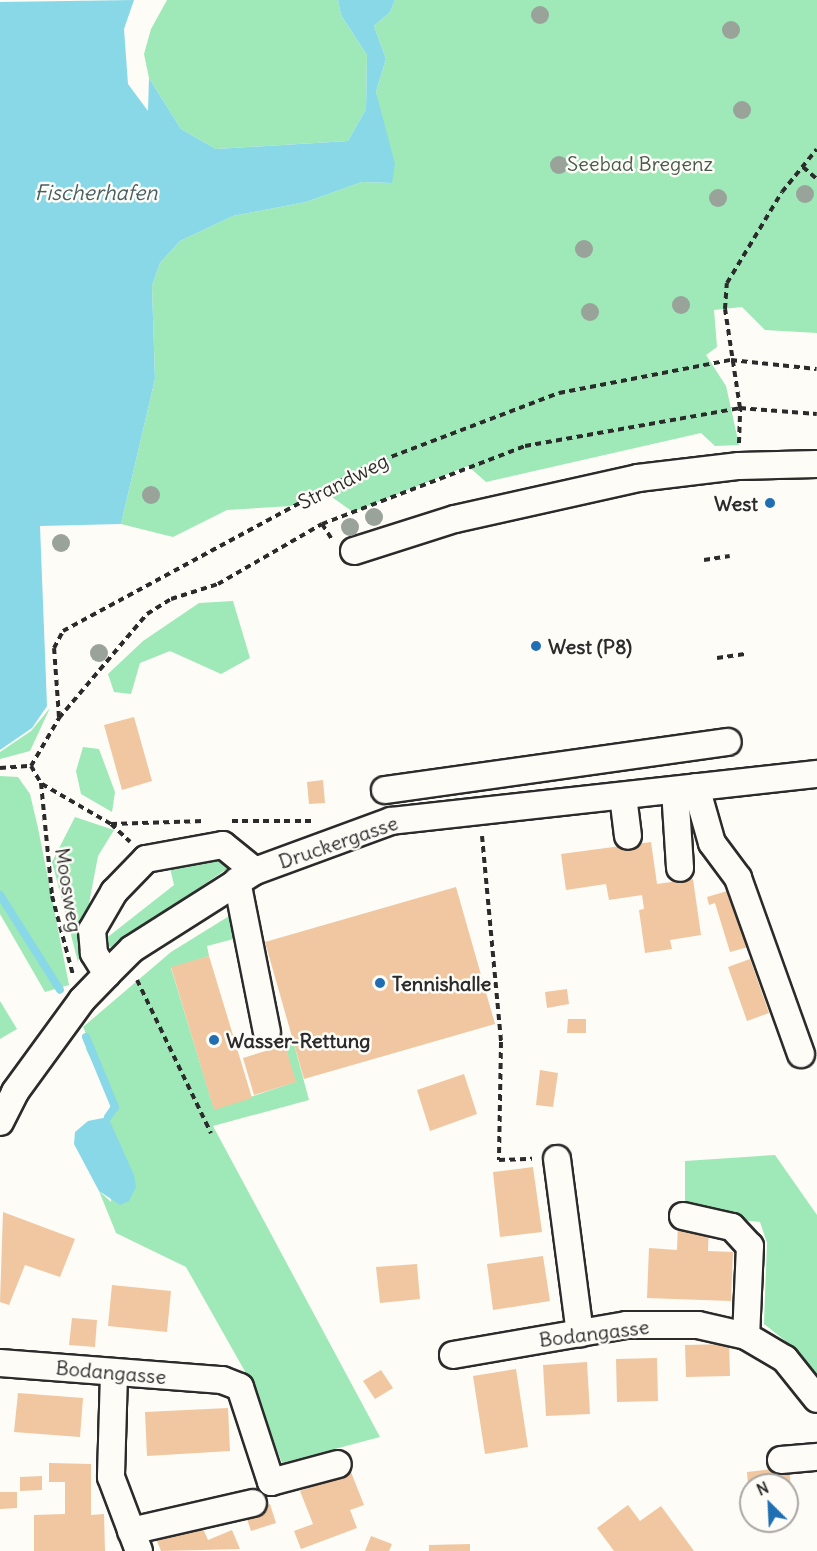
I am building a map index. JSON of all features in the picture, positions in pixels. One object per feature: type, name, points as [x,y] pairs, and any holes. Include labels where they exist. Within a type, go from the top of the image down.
[{"type":"street","points":[[354,551],[455,519],[638,478],[739,466],[817,464]]},
{"type":"street","points":[[386,790],[728,742]]},
{"type":"street","name":"Druckergasse","points":[[0,1122],[15,1092],[82,1000],[106,974],[126,956],[246,876],[390,821],[817,774]]},
{"type":"street","points":[[680,868],[685,789]]},
{"type":"street","points":[[685,789],[712,843],[738,878],[801,1054]]},
{"type":"street","points":[[623,796],[628,836]]},
{"type":"street","points":[[106,974],[94,953],[92,930],[114,892],[146,859],[223,845],[246,876],[267,1032]]},
{"type":"street","points":[[557,1159],[580,1333]]},
{"type":"street","points":[[683,1216],[732,1227],[750,1246],[746,1336]]},
{"type":"street","name":"Bodangasse","points":[[453,1355],[626,1325],[698,1325],[746,1336],[785,1359],[817,1399]]},
{"type":"street","name":"Bodangasse","points":[[0,1363],[114,1374],[222,1380],[240,1387],[272,1482],[338,1464]]},
{"type":"street","points":[[114,1374],[111,1477],[135,1541],[253,1503]]},
{"type":"street","points":[[780,1460],[817,1456]]},
{"type":"path","points":[[739,466],[740,408],[724,309],[727,283],[782,192],[817,149]]},
{"type":"path","points":[[803,166],[817,179]]},
{"type":"path","name":"Strandweg","points":[[31,766],[59,718],[54,648],[56,639],[74,623],[372,464],[452,431],[559,393],[731,360],[817,369]]},
{"type":"path","points":[[740,408],[817,414]]},
{"type":"path","points":[[704,560],[730,556]]},
{"type":"path","points":[[717,658],[745,654]]},
{"type":"path","points":[[0,768],[31,766]]},
{"type":"path","name":"Moosweg","points":[[31,766],[41,783],[52,896],[82,1000]]},
{"type":"path","name":"Moosweg","points":[[41,783],[111,824],[146,859]]},
{"type":"path","points":[[480,810],[501,1042],[499,1160],[557,1159]]},
{"type":"path","points":[[111,824],[209,821]]},
{"type":"path","points":[[220,821],[322,821]]},
{"type":"path","points":[[126,956],[211,1133]]},
{"type":"green space","points":[[167,0],[338,0],[341,15],[367,55],[366,109],[348,141],[216,149],[181,129],[149,78],[144,54],[151,29]]},
{"type":"green space","name":"Seebad Bregenz","points":[[395,0],[817,0],[817,333],[765,330],[742,307],[714,310],[717,347],[706,355],[726,386],[739,445],[715,446],[701,433],[486,482],[468,466],[353,512],[322,490],[291,506],[227,510],[173,537],[121,524],[155,379],[152,286],[160,263],[180,241],[233,216],[306,202],[362,182],[392,183],[376,92],[386,59],[374,26],[390,12]]},
{"type":"green space","points":[[233,601],[250,658],[221,674],[170,651],[140,663],[131,694],[114,692],[108,674],[143,641],[199,603]]},
{"type":"green space","points":[[50,708],[30,751],[0,759],[0,752],[31,731]]},
{"type":"green space","points":[[83,747],[99,749],[115,792],[112,812],[81,794],[76,771]]},
{"type":"green space","points":[[0,776],[18,777],[30,794],[38,828],[69,985],[45,992],[0,914]]},
{"type":"green space","points":[[75,817],[114,830],[98,856],[78,962],[52,862]]},
{"type":"green space","points":[[226,857],[231,866],[111,948],[104,940],[174,885],[169,864]]},
{"type":"green space","points":[[234,913],[241,937],[207,946],[209,956],[171,968],[214,1109],[295,1082],[285,1045],[294,1044],[309,1100],[213,1126],[380,1437],[282,1463],[247,1375],[186,1267],[116,1233],[99,1191],[111,1202],[113,1132],[108,1117],[115,1107],[86,1049],[89,1040],[83,1027],[171,952]]},
{"type":"green space","points":[[0,1001],[17,1029],[0,1039]]},
{"type":"green space","points":[[775,1155],[817,1215],[817,1379],[788,1343],[764,1324],[767,1243],[760,1222],[695,1215],[685,1201],[685,1161]]},
{"type":"water","name":"Fischerhafen","points":[[134,0],[124,29],[128,84],[148,111],[149,78],[181,129],[216,149],[348,141],[366,109],[367,55],[341,15],[338,0],[395,0],[390,12],[374,26],[386,59],[376,92],[395,164],[392,183],[362,182],[306,202],[233,216],[180,241],[160,263],[152,286],[155,379],[121,524],[40,526],[47,706],[32,728],[0,750],[0,2]]},
{"type":"water","points":[[108,1117],[134,1175],[136,1187],[129,1201],[120,1205],[99,1191],[74,1144],[75,1132],[88,1121]]},
{"type":"building","points":[[134,717],[152,781],[122,790],[104,725]]},
{"type":"building","points":[[323,780],[325,803],[309,804],[307,782]]},
{"type":"building","points":[[651,842],[657,884],[693,879],[701,935],[670,940],[672,949],[645,953],[639,910],[644,909],[642,895],[609,900],[606,884],[566,890],[561,854]]},
{"type":"building","name":"Tennishalle","points":[[456,887],[495,1024],[304,1079],[265,942]]},
{"type":"building","points":[[734,889],[752,946],[730,952],[715,903],[709,905],[707,897]]},
{"type":"building","name":"Wasser-Rettung","points":[[209,956],[252,1098],[214,1110],[171,967]]},
{"type":"building","points":[[750,959],[769,1013],[747,1021],[728,967]]},
{"type":"building","points":[[567,989],[569,1004],[547,1008],[545,992]]},
{"type":"building","points":[[568,1019],[586,1019],[586,1033],[567,1033]]},
{"type":"building","points":[[285,1045],[296,1082],[254,1095],[243,1058]]},
{"type":"building","points":[[540,1070],[558,1073],[553,1107],[536,1105]]},
{"type":"building","points":[[464,1074],[477,1114],[430,1131],[417,1090]]},
{"type":"building","points":[[533,1167],[542,1232],[500,1237],[493,1172]]},
{"type":"building","points":[[3,1212],[75,1239],[60,1277],[25,1265],[9,1305],[0,1302]]},
{"type":"building","points":[[678,1224],[709,1225],[708,1251],[733,1252],[731,1301],[647,1298],[649,1248],[677,1250]]},
{"type":"building","points":[[543,1256],[550,1301],[493,1310],[487,1264]]},
{"type":"building","points":[[417,1264],[420,1299],[380,1303],[376,1267]]},
{"type":"building","points":[[112,1285],[171,1291],[167,1332],[108,1326]]},
{"type":"building","points":[[72,1318],[97,1320],[95,1347],[69,1345]]},
{"type":"building","points":[[729,1344],[730,1376],[686,1377],[685,1345]]},
{"type":"building","points":[[657,1358],[658,1401],[617,1402],[616,1359]]},
{"type":"building","points":[[587,1362],[590,1414],[546,1416],[543,1365]]},
{"type":"building","points":[[516,1369],[528,1447],[485,1454],[473,1376]]},
{"type":"building","points":[[381,1370],[393,1388],[375,1399],[363,1381]]},
{"type":"building","points":[[18,1393],[83,1398],[80,1437],[14,1432]]},
{"type":"building","points":[[228,1408],[230,1451],[147,1456],[145,1412]]},
{"type":"building","points":[[49,1463],[91,1464],[91,1515],[104,1514],[105,1551],[34,1551],[34,1515],[65,1514],[65,1482],[49,1482]]},
{"type":"building","points":[[789,1467],[790,1473],[747,1473]]},
{"type":"building","points":[[351,1472],[364,1505],[350,1510],[357,1528],[301,1549],[294,1531],[313,1524],[300,1491]]},
{"type":"building","points":[[42,1476],[42,1490],[20,1491],[20,1477]]},
{"type":"building","points":[[0,1492],[17,1492],[17,1508],[0,1509]]},
{"type":"building","points":[[270,1504],[276,1523],[251,1531],[245,1513]]},
{"type":"building","points":[[628,1505],[640,1521],[661,1506],[694,1551],[614,1551],[597,1528]]},
{"type":"building","points":[[200,1522],[208,1540],[232,1530],[240,1549],[161,1551],[157,1541]]},
{"type":"building","points":[[371,1536],[392,1544],[389,1551],[365,1551]]},
{"type":"building","points":[[470,1544],[470,1551],[429,1551],[429,1545]]},
{"type":"waterway","points":[[0,895],[60,990]]},
{"type":"waterway","points":[[86,1037],[115,1107],[108,1117]]},
{"type":"place","name":"West","points":[[770,503]]},
{"type":"place","name":"West (P8)","points":[[536,646]]},
{"type":"place","name":"Tennishalle","points":[[380,983]]},
{"type":"place","name":"Wasser-Rettung","points":[[214,1040]]}]
